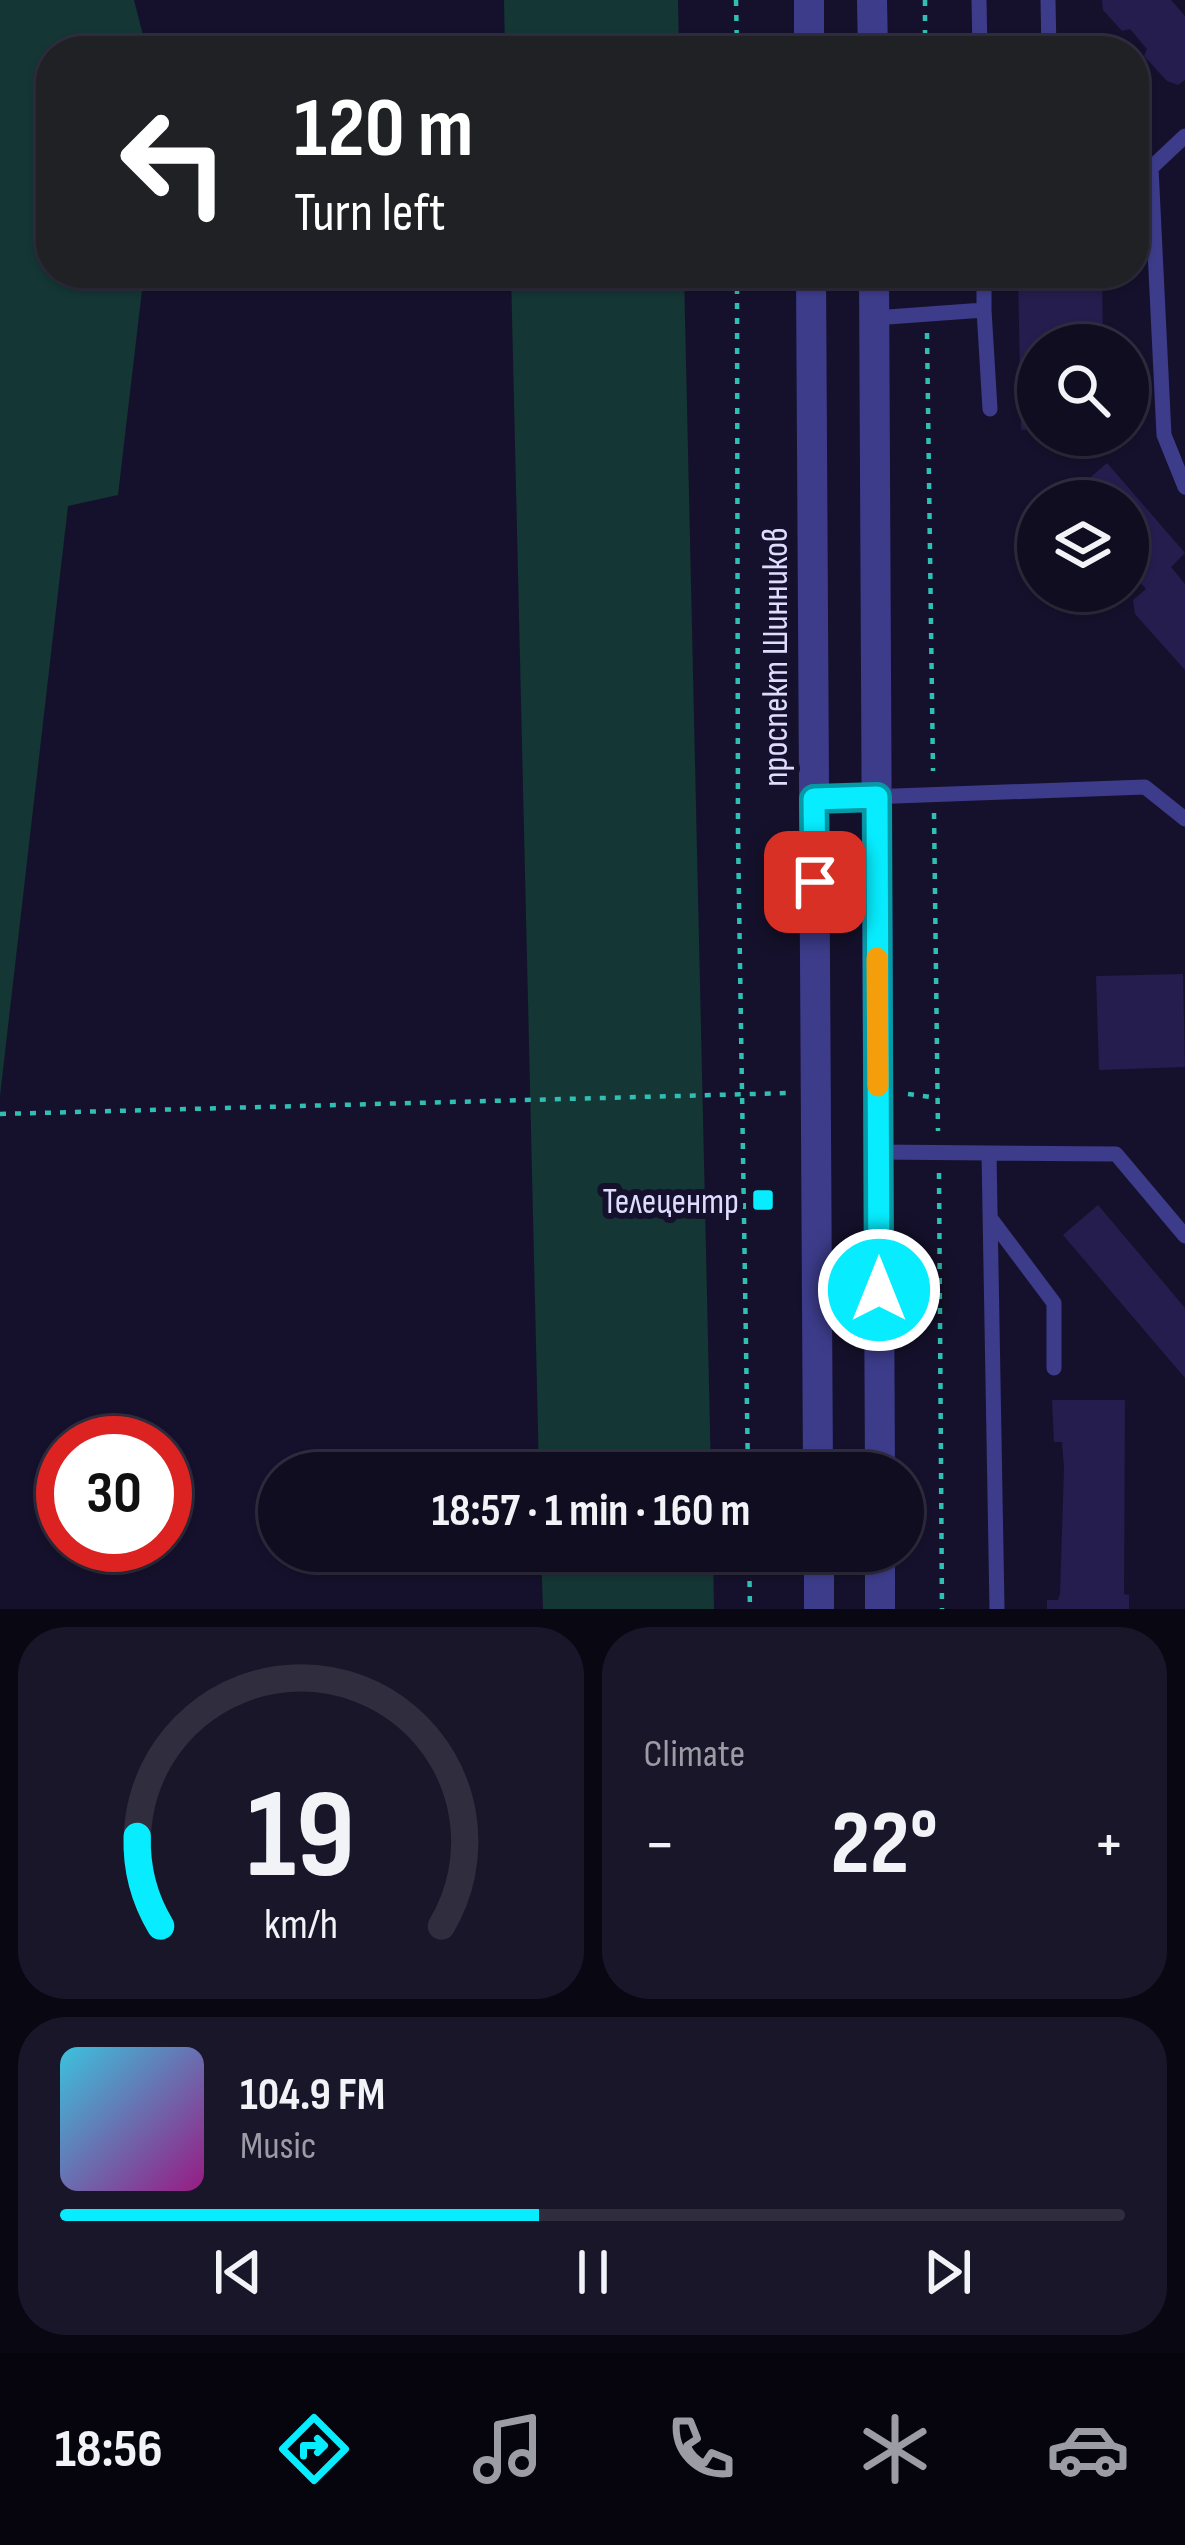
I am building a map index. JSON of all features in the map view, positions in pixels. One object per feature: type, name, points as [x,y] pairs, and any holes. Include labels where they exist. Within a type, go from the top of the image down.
[{"type":"street","points":[[809,0],[809,36]]},
{"type":"street","points":[[872,0],[873,36]]},
{"type":"street","name":"проспект Шинников","points":[[811,288],[818,1452]]},
{"type":"street","points":[[874,288],[880,1452]]},
{"type":"street","points":[[819,1572],[819,1609]]},
{"type":"street","points":[[880,1572],[880,1609]]},
{"type":"lane","points":[[979,0],[980,36]]},
{"type":"lane","points":[[1048,0],[1049,36]]},
{"type":"lane","points":[[1185,136],[1151,168],[1164,435],[1185,487]]},
{"type":"lane","points":[[984,288],[990,409]]},
{"type":"lane","points":[[874,318],[984,310]]},
{"type":"lane","points":[[814,799],[1145,787],[1185,819]]},
{"type":"lane","points":[[878,1152],[1117,1154],[1185,1236]]},
{"type":"lane","points":[[989,1153],[998,1609]]},
{"type":"lane","points":[[990,1216],[1054,1303],[1054,1368]]},
{"type":"path","points":[[736,0],[736,36]]},
{"type":"path","points":[[925,0],[926,36]]},
{"type":"path","points":[[737,288],[738,836],[748,1452]]},
{"type":"path","points":[[926,288],[942,1609]]},
{"type":"path","points":[[878,1091],[938,1098]]},
{"type":"path","points":[[0,1114],[816,1092]]},
{"type":"path","points":[[749,1572],[750,1609]]},
{"type":"green space","points":[[0,0],[134,0],[143,36],[36,36],[36,288],[142,288],[118,495],[68,506],[0,1096]]},
{"type":"green space","points":[[504,0],[678,0],[679,36],[505,36]]},
{"type":"green space","points":[[511,288],[684,288],[711,1452],[539,1452]]},
{"type":"green space","points":[[542,1572],[713,1572],[714,1609],[543,1609]]},
{"type":"building","points":[[1102,0],[1171,0],[1185,16],[1185,80],[1178,85],[1167,81],[1149,61],[1149,36],[1122,31],[1103,10]]},
{"type":"building","points":[[1018,288],[1102,288],[1103,324],[1019,324]]},
{"type":"building","points":[[1107,463],[1122,480],[1087,480]]},
{"type":"building","points":[[1149,511],[1185,553],[1171,567],[1185,584],[1185,670],[1135,614],[1149,612]]},
{"type":"building","points":[[1183,974],[1185,1067],[1099,1070],[1096,976]]},
{"type":"building","points":[[1098,1205],[1185,1308],[1185,1378],[1063,1235]]},
{"type":"building","points":[[1052,1400],[1125,1400],[1124,1594],[1129,1595],[1129,1609],[1047,1609],[1047,1600],[1058,1600],[1060,1594],[1064,1468],[1062,1442],[1054,1442]]},
{"type":"slow traffic","points":[[877,958],[878,1086]]},
{"type":"place","name":"Телецентр","points":[[763,1200]]},
{"type":"route","points":[[815,882],[814,799],[877,797],[879,1290]]}]
